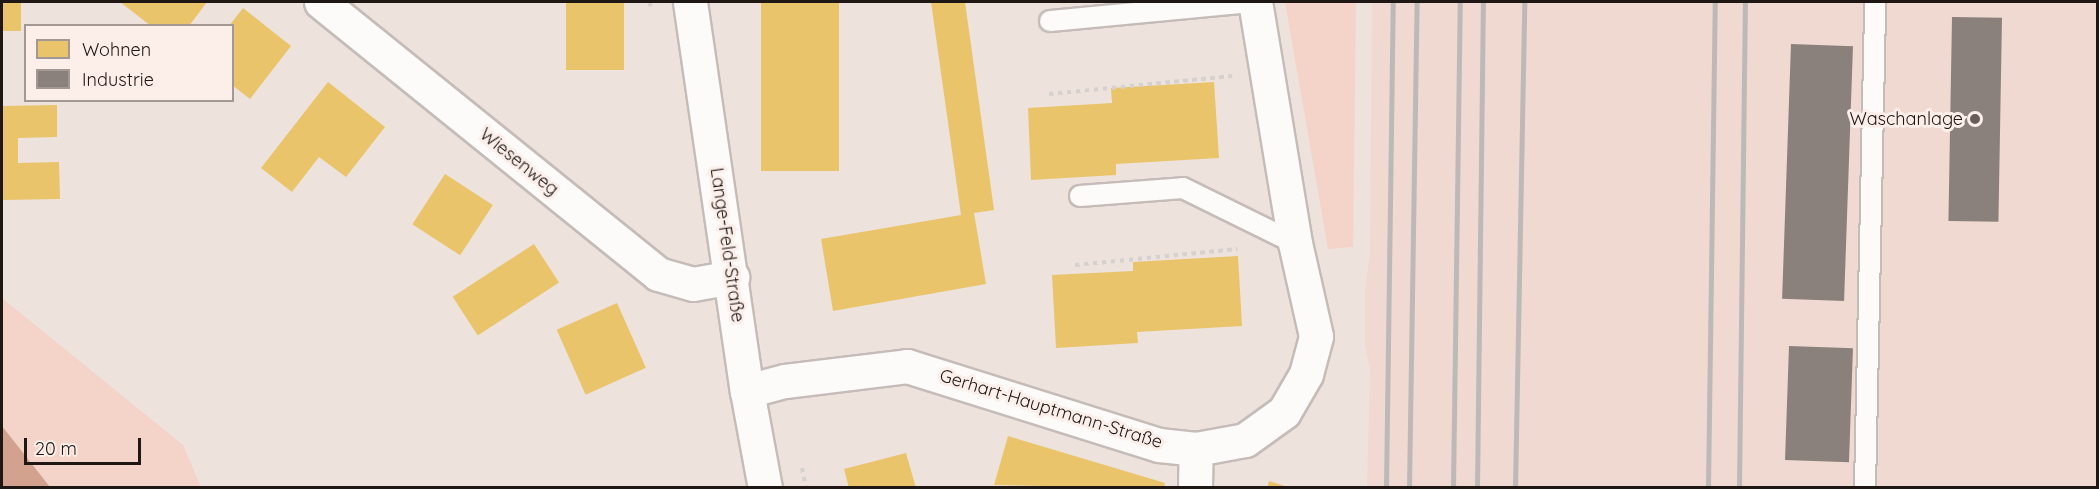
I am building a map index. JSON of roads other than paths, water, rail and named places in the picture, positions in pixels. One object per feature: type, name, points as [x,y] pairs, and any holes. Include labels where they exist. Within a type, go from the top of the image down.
[{"type":"street","name":"Wiesenweg","points":[[321,2],[658,274],[693,284],[732,277]]},
{"type":"street","name":"Lange-Feld-Straße","points":[[690,2],[747,391],[765,488]]},
{"type":"street","name":"Gerhart-Hauptmann-Straße","points":[[747,391],[785,381],[907,366],[1160,445],[1196,449],[1245,440],[1284,411],[1306,374],[1316,336],[1295,243],[1255,2]]},
{"type":"street","points":[[1195,488],[1196,449]]},
{"type":"lane","points":[[1050,21],[1251,2]]},
{"type":"lane","points":[[1865,488],[1875,2]]},
{"type":"lane","points":[[1080,196],[1183,188],[1295,243]]},
{"type":"railway","points":[[1386,488],[1393,2]]},
{"type":"railway","points":[[1409,488],[1417,2]]},
{"type":"railway","points":[[1453,488],[1460,2]]},
{"type":"railway","points":[[1477,488],[1483,2]]},
{"type":"railway","points":[[1515,488],[1524,2]]},
{"type":"railway","points":[[1708,488],[1715,2]]},
{"type":"railway","points":[[1739,488],[1745,2]]},
{"type":"place","name":"Waschanlage","points":[[1975,119]]}]
